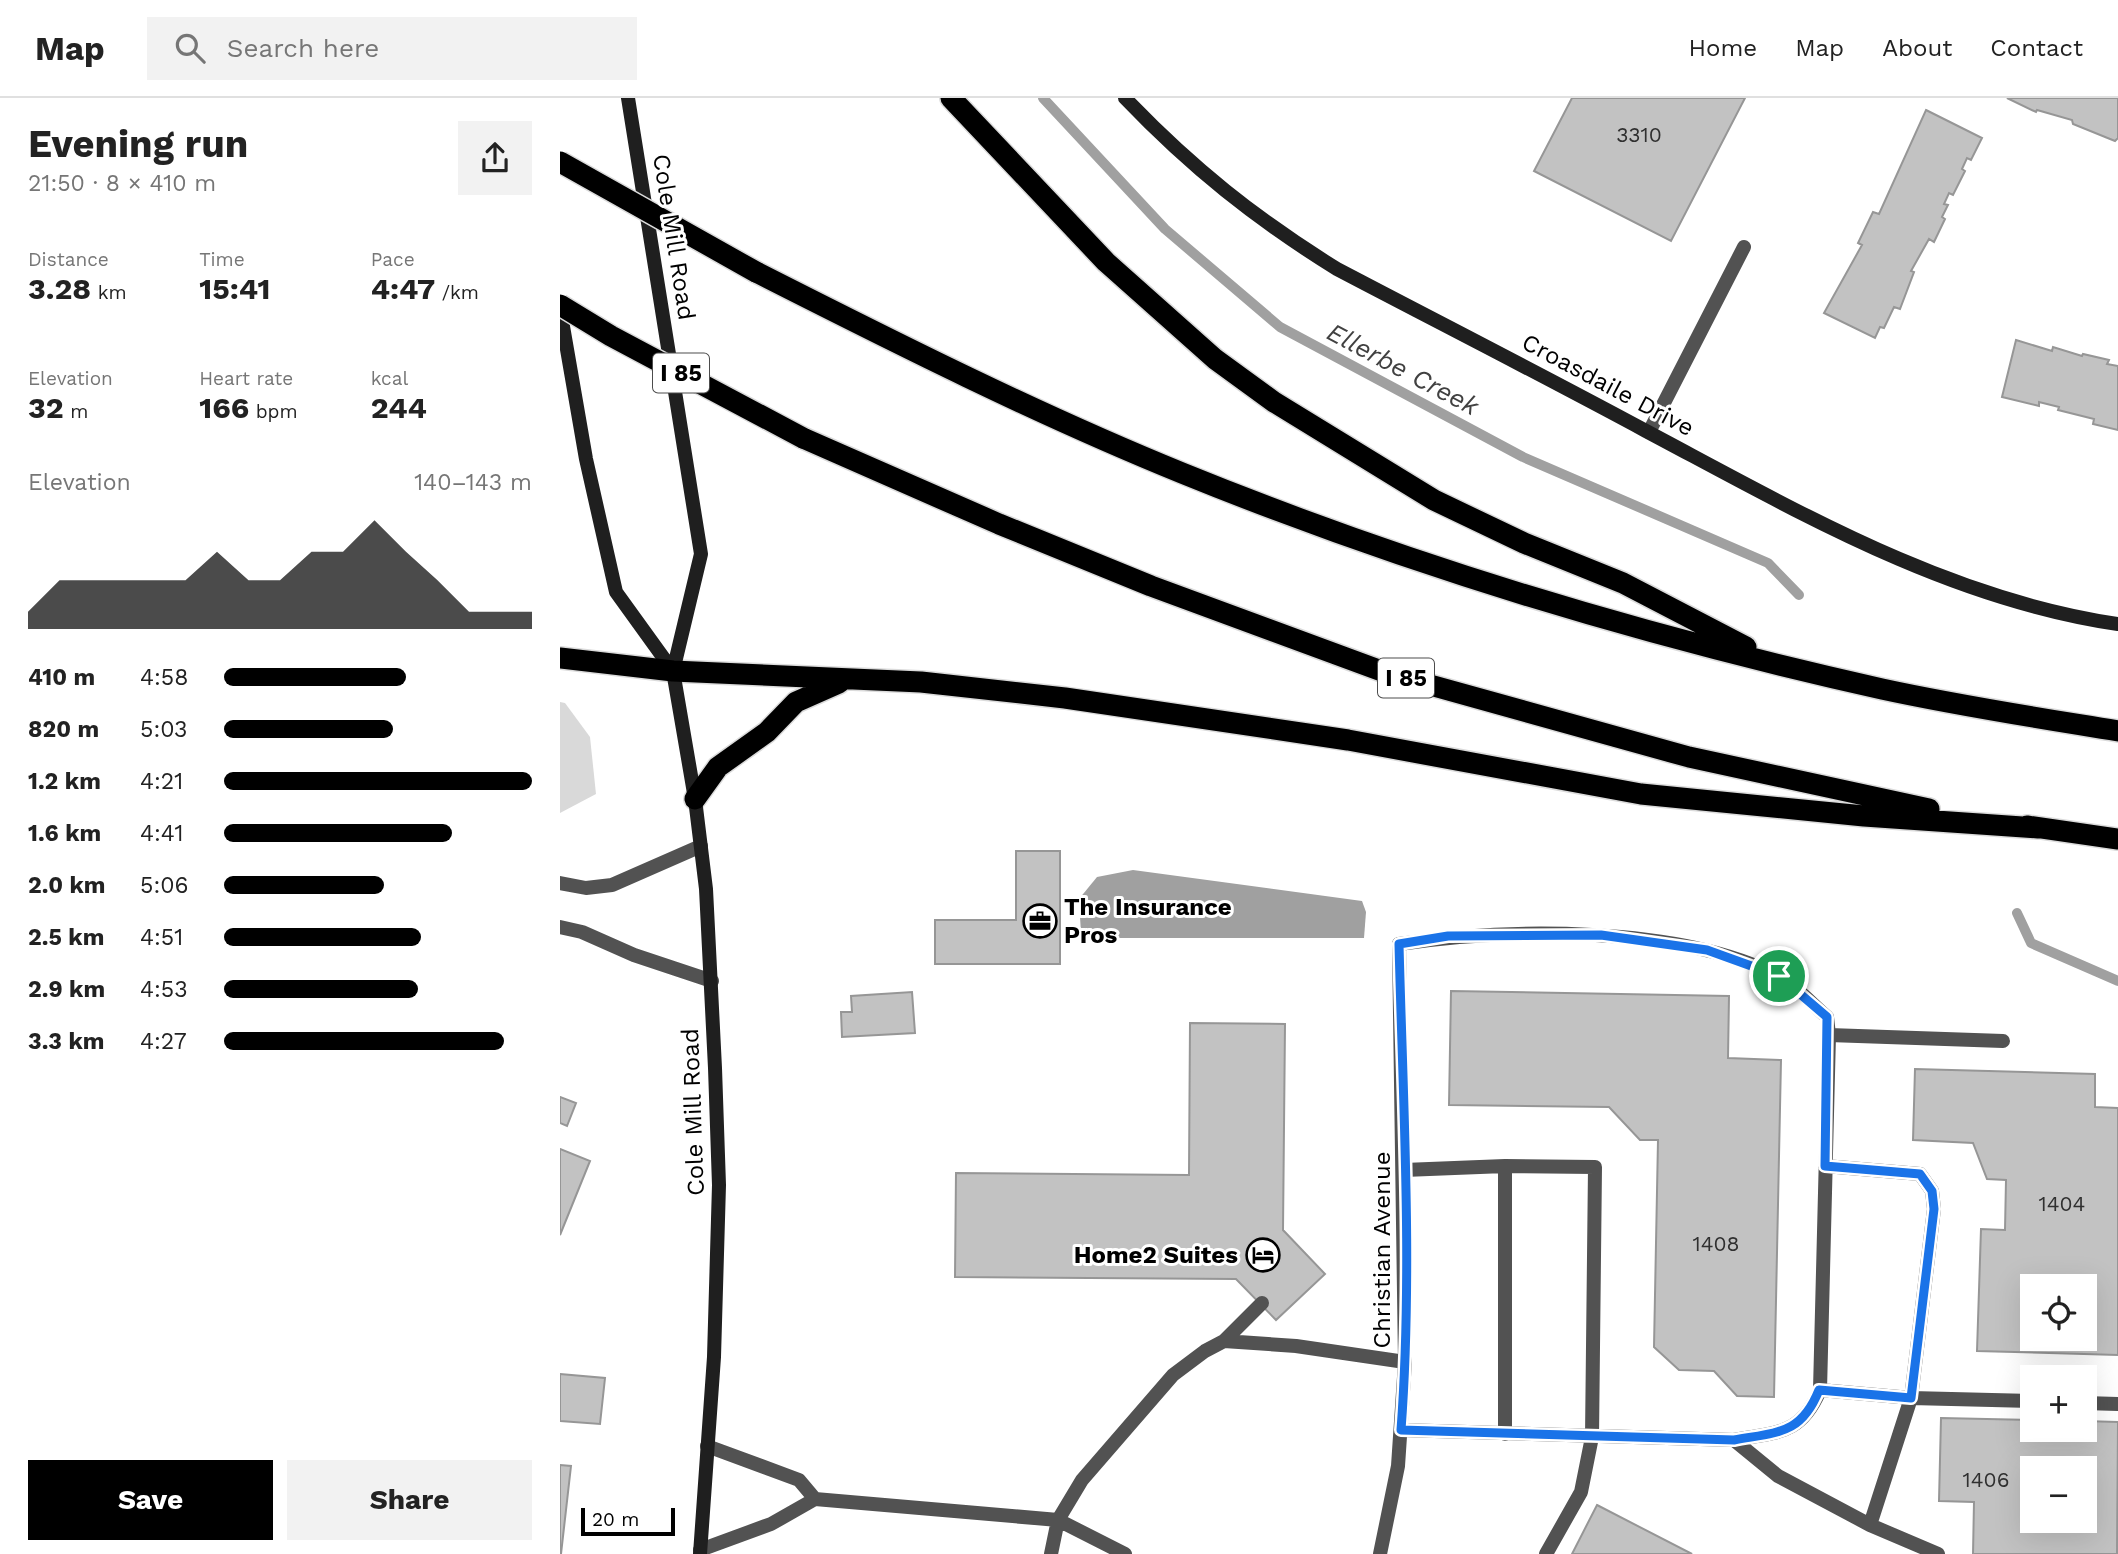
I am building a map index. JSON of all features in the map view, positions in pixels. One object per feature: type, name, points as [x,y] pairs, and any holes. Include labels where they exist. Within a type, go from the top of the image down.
[{"type":"highway","points":[[951,98],[1105,262],[1195,343],[1274,402],[1434,499],[1524,543],[1623,583],[1786,667]]},
{"type":"highway","points":[[560,162],[756,272],[911,351],[1186,474],[1432,565],[1786,667],[1887,690],[2118,731]]},
{"type":"highway","name":"I 85","points":[[560,307],[611,337],[803,438],[999,524],[1138,581],[1387,673],[1689,757],[1836,791],[2038,828],[2118,839]]},
{"type":"highway","points":[[560,658],[673,671],[845,681],[921,682],[1065,698],[1348,740],[1641,794],[1864,816],[2038,828]]},
{"type":"highway","points":[[695,799],[718,766],[767,732],[796,702],[845,681]]},
{"type":"street","name":"Cole Mill Road","points":[[628,98],[701,554],[673,671],[701,846],[712,981],[719,1185],[714,1356],[700,1552]]},
{"type":"street","name":"Croasdaile Drive","points":[[1125,98],[1199,172],[1280,233],[1348,274],[1901,561],[1994,596],[2118,624]]},
{"type":"street","points":[[1649,432],[1744,247]]},
{"type":"street","name":"Cole Mill Road","points":[[560,307],[586,459],[616,592],[673,671]]},
{"type":"street","points":[[560,883],[586,888],[612,885],[701,846]]},
{"type":"street","points":[[560,927],[582,932],[634,955],[712,981]]},
{"type":"street","name":"Christian Avenue","points":[[1380,1554],[1398,1466],[1405,1362],[1399,944],[1448,936],[1601,935],[1707,950],[1779,976],[1827,1017],[1829,1035]]},
{"type":"street","points":[[1401,1430],[1734,1440],[1788,1430],[1811,1412],[1819,1390],[1829,1035],[2003,1041]]},
{"type":"street","points":[[1404,1170],[1505,1166],[1595,1167],[1592,1437],[1581,1492],[1546,1554]]},
{"type":"street","points":[[1505,1166],[1505,1434]]},
{"type":"street","points":[[1825,1166],[1920,1174],[1932,1191],[1934,1209],[1911,1398],[1870,1525]]},
{"type":"street","points":[[1051,1554],[1058,1520],[1082,1480],[1173,1375],[1224,1341],[1262,1303]]},
{"type":"street","points":[[1224,1341],[1296,1346],[1405,1362]]},
{"type":"street","points":[[1819,1390],[1911,1398],[2020,1401]]},
{"type":"street","points":[[2097,1403],[2118,1404]]},
{"type":"street","points":[[1734,1440],[1778,1476],[1870,1525],[1938,1554]]},
{"type":"street","points":[[707,1446],[799,1480],[815,1499]]},
{"type":"street","points":[[700,1552],[771,1524],[815,1499],[1058,1520],[1125,1554]]},
{"type":"shaded area","points":[[560,702],[565,703],[590,737],[596,794],[560,813]]},
{"type":"shaded area","points":[[1133,870],[1362,901],[1366,912],[1364,938],[1089,938],[1081,934],[1079,899],[1097,877]]},
{"type":"building","points":[[1572,98],[1745,98],[1671,241],[1534,171]]},
{"type":"building","points":[[2007,98],[2118,98],[2118,138],[2115,141],[2073,124],[2072,120],[2037,110],[2036,112]]},
{"type":"building","points":[[1926,110],[1982,138],[1971,160],[1967,158],[1962,169],[1965,171],[1953,195],[1949,193],[1944,204],[1948,205],[1942,217],[1945,219],[1934,242],[1929,239],[1911,271],[1914,272],[1900,309],[1894,307],[1884,328],[1880,327],[1875,338],[1824,313],[1862,245],[1858,243],[1873,212],[1879,214]]},
{"type":"building","points":[[2016,340],[2052,351],[2053,347],[2082,356],[2083,354],[2109,360],[2107,364],[2118,366],[2118,430],[2093,424],[2094,419],[2058,410],[2059,407],[2039,402],[2039,406],[2002,397]]},
{"type":"building","points":[[1016,851],[1060,851],[1060,964],[935,964],[935,920],[1016,920]]},
{"type":"building","points":[[1451,991],[1729,996],[1728,1058],[1781,1060],[1774,1397],[1737,1396],[1714,1371],[1679,1370],[1654,1347],[1658,1140],[1640,1140],[1609,1107],[1449,1105]]},
{"type":"building","points":[[912,992],[915,1033],[842,1037],[841,1012],[852,1012],[851,996]]},
{"type":"building","points":[[1190,1023],[1285,1024],[1283,1230],[1325,1274],[1276,1320],[1236,1279],[955,1277],[956,1173],[1189,1175]]},
{"type":"building","points":[[1915,1069],[2095,1074],[2095,1107],[2118,1108],[2118,1355],[1977,1351],[1981,1229],[2005,1230],[2006,1180],[1987,1179],[1973,1143],[1913,1140]]},
{"type":"building","points":[[560,1097],[576,1103],[567,1126],[560,1123]]},
{"type":"building","points":[[560,1149],[590,1161],[560,1235]]},
{"type":"building","points":[[560,1374],[605,1378],[600,1424],[560,1421]]},
{"type":"building","points":[[1941,1418],[2020,1420],[2020,1442],[2097,1442],[2097,1421],[2118,1422],[2117,1554],[1973,1554],[1974,1502],[1939,1501]]},
{"type":"building","points":[[560,1465],[571,1466],[561,1554],[560,1554]]},
{"type":"building","points":[[1597,1505],[1692,1554],[1572,1554]]},
{"type":"waterway","name":"Ellerbe Creek","points":[[1043,98],[1165,229],[1280,327],[1523,457],[1768,563],[1799,595]]},
{"type":"waterway","name":"Ellerbe Creek","points":[[2017,913],[2031,943],[2118,981]]},
{"type":"place","name":"The Insurance Pros","points":[[1040,921]]},
{"type":"place","name":"Home2 Suites","points":[[1263,1255]]},
{"type":"route","points":[[1601,935],[1707,950],[1779,976],[1827,1017],[1829,1035],[1825,1166],[1920,1174],[1932,1191],[1934,1209],[1911,1398],[1819,1390],[1811,1412],[1788,1430],[1734,1440],[1401,1430],[1405,1362],[1399,944],[1448,936],[1601,935]]}]
